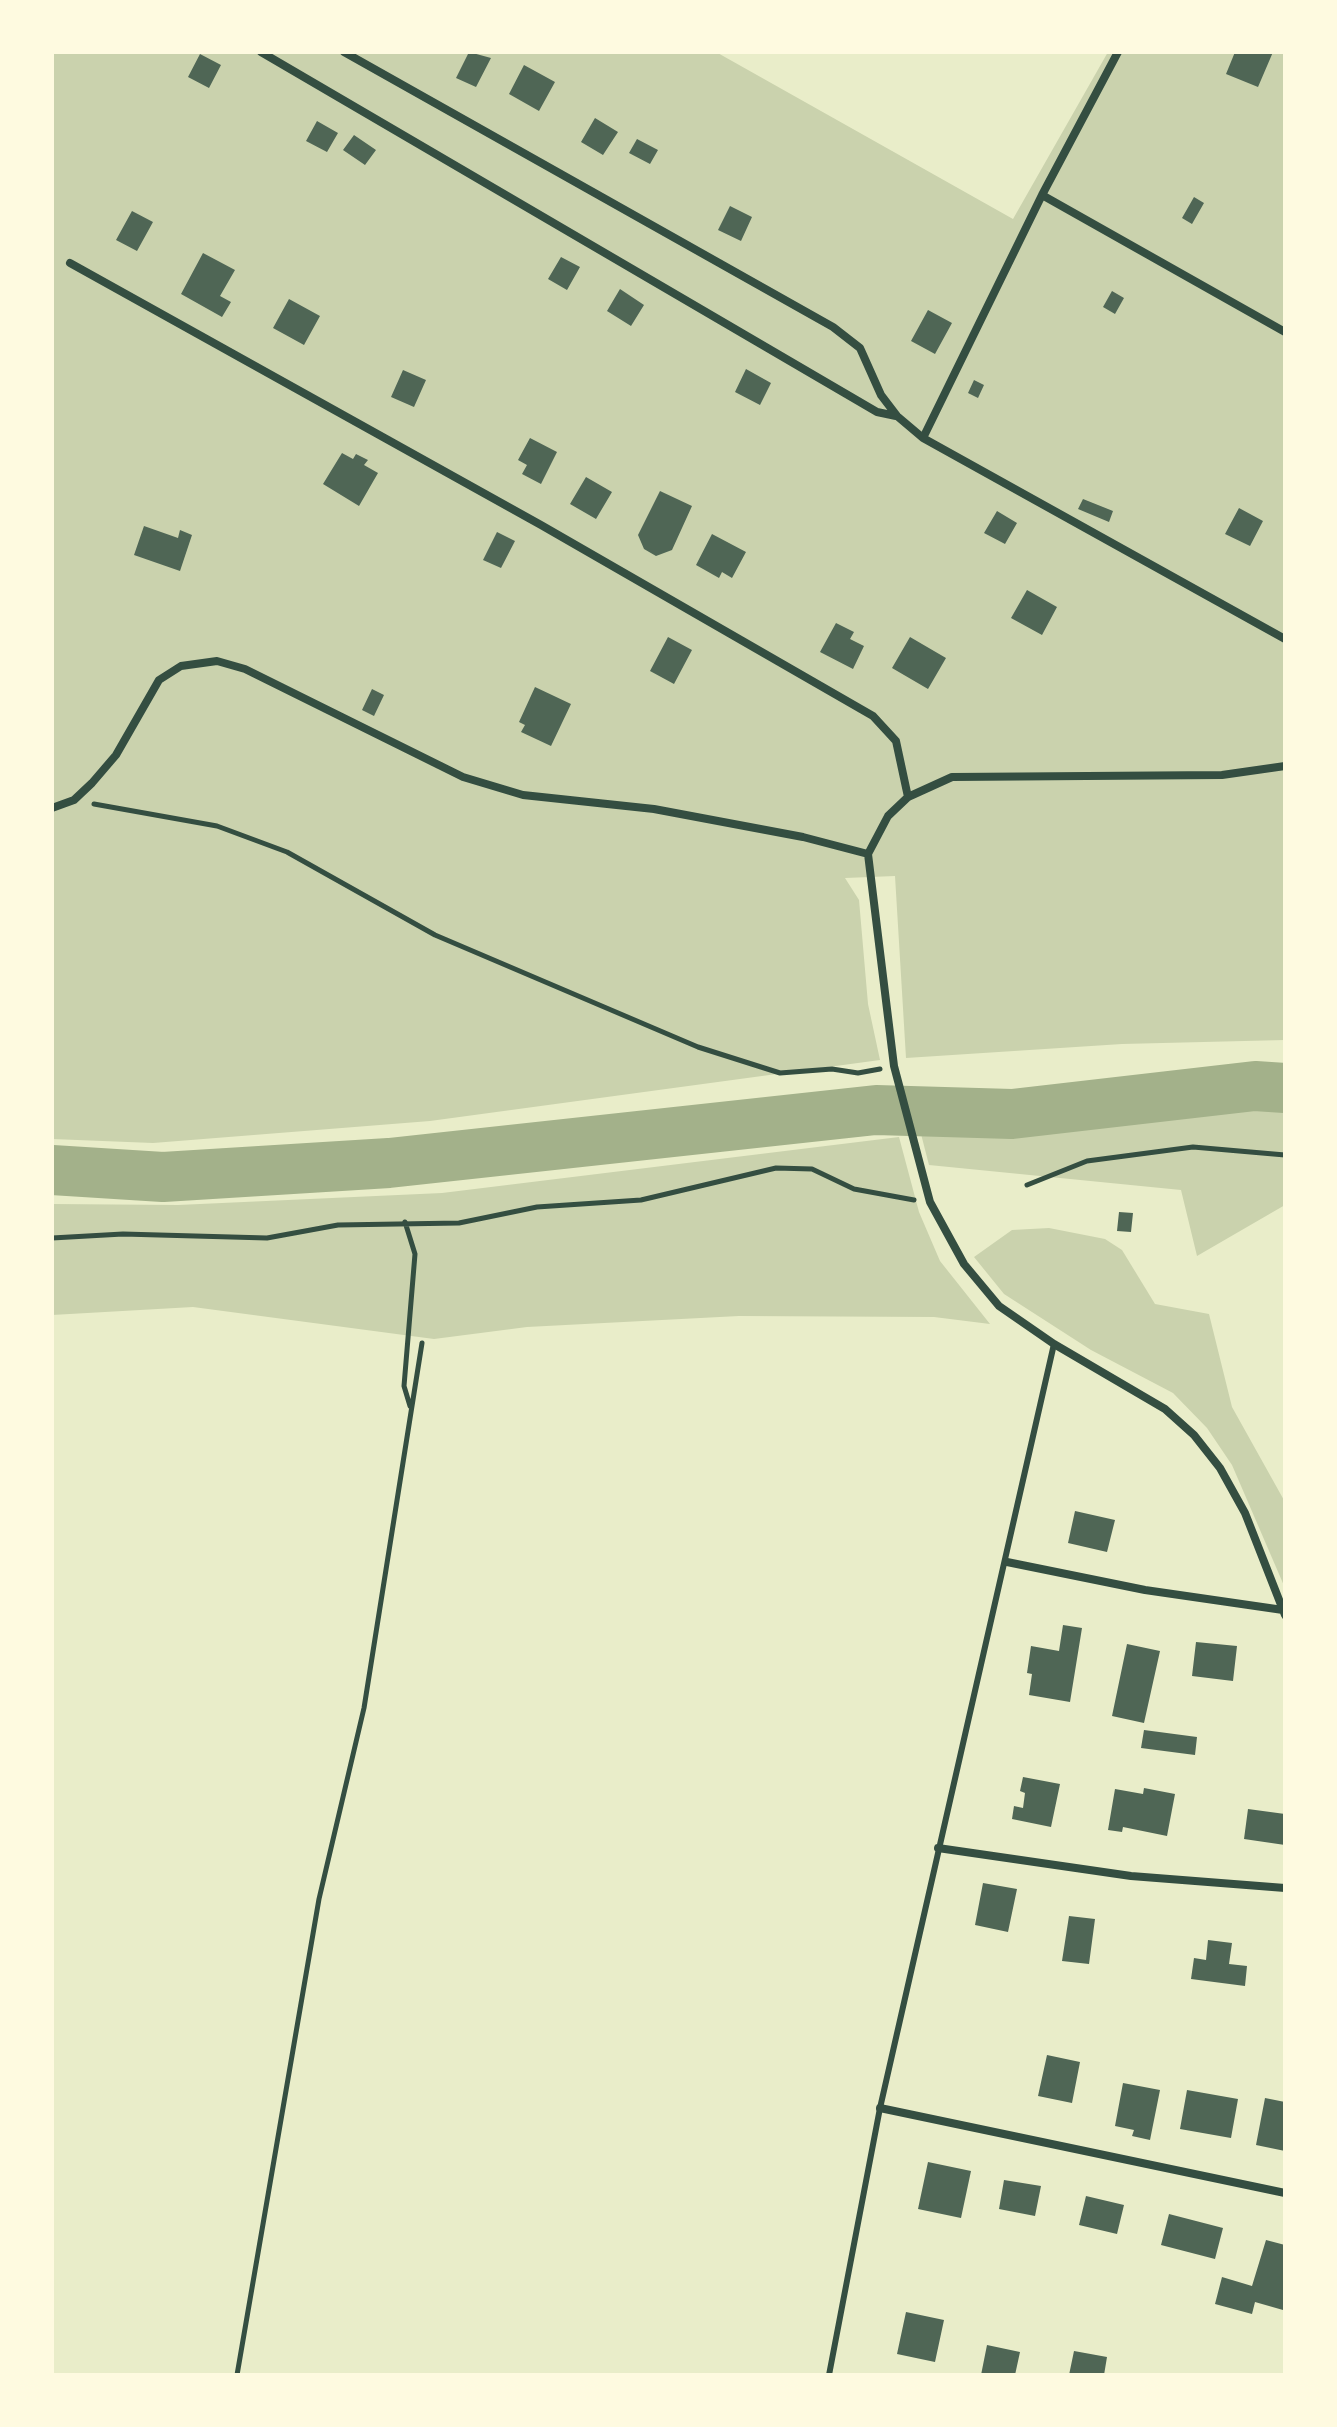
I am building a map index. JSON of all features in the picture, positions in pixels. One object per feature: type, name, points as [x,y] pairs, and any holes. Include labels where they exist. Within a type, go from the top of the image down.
[{"type":"street","points":[[261,52],[877,412],[897,416]]},
{"type":"street","points":[[344,52],[833,327],[860,348],[881,395],[897,416],[923,438],[1285,639]]},
{"type":"street","points":[[923,438],[1042,195],[1118,52]]},
{"type":"street","points":[[1042,195],[1285,332]]},
{"type":"street","points":[[70,263],[528,518],[873,716],[896,741],[908,797]]},
{"type":"street","points":[[52,808],[74,800],[116,755],[159,680],[181,666],[217,661],[245,669],[463,777],[523,795],[654,809],[803,837],[868,854]]},
{"type":"street","points":[[1284,1612],[1245,1513],[1220,1468],[1194,1435],[1165,1409],[1054,1344],[999,1306],[964,1264],[930,1202],[894,1066],[868,854],[888,816],[908,797],[952,777],[1222,775],[1285,766]]},
{"type":"street","points":[[1007,1562],[1145,1590],[1284,1612]]},
{"type":"street","points":[[938,1848],[1131,1876],[1285,1888]]},
{"type":"street","points":[[880,2108],[1285,2193]]},
{"type":"lane","points":[[829,2375],[880,2108],[938,1848],[1007,1562],[1054,1344]]},
{"type":"path","points":[[74,800],[217,826],[287,852],[435,935],[725,1056],[780,1073],[832,1069],[858,1073],[894,1066]]},
{"type":"path","points":[[1027,1185],[1087,1161],[1193,1147],[1285,1155]]},
{"type":"path","points":[[52,1238],[123,1234],[267,1238],[338,1225],[459,1223],[537,1207],[641,1200],[776,1168],[812,1169],[854,1189],[930,1202]]},
{"type":"path","points":[[405,1222],[415,1254],[404,1386],[411,1411]]},
{"type":"path","points":[[237,2375],[319,1899],[364,1708],[422,1343]]},
{"type":"green space","points":[[52,52],[716,52],[1013,219],[1108,52],[1285,52],[1285,1040],[1122,1044],[906,1058],[895,876],[845,878],[859,900],[868,1004],[880,1060],[430,1121],[153,1143],[52,1139]]},
{"type":"green space","points":[[1261,1099],[1285,1100],[1285,1205],[1197,1256],[1181,1190],[929,1165],[921,1134],[1023,1129]]},
{"type":"green space","points":[[899,1137],[919,1212],[940,1261],[990,1324],[934,1317],[739,1316],[527,1327],[434,1339],[193,1307],[52,1315],[52,1204],[178,1205],[442,1193]]},
{"type":"green space","points":[[1049,1228],[1105,1239],[1122,1250],[1155,1304],[1209,1314],[1232,1407],[1285,1502],[1285,1588],[1232,1465],[1207,1428],[1173,1393],[1091,1350],[1004,1294],[974,1257],[1012,1230]]},
{"type":"building","points":[[469,52],[491,58],[476,87],[456,78]]},
{"type":"building","points":[[1235,52],[1273,52],[1258,87],[1226,74]]},
{"type":"building","points":[[200,54],[221,65],[209,88],[188,77]]},
{"type":"building","points":[[524,65],[555,82],[539,111],[509,94]]},
{"type":"building","points":[[595,118],[618,132],[603,155],[581,142]]},
{"type":"building","points":[[317,121],[338,133],[327,152],[306,141]]},
{"type":"building","points":[[354,135],[376,150],[365,165],[343,150]]},
{"type":"building","points":[[637,139],[658,150],[650,164],[629,153]]},
{"type":"building","points":[[1194,197],[1204,203],[1192,224],[1182,218]]},
{"type":"building","points":[[730,206],[752,217],[741,241],[718,230]]},
{"type":"building","points":[[132,211],[153,222],[137,251],[116,240]]},
{"type":"building","points":[[203,253],[235,270],[220,296],[231,302],[222,317],[181,294]]},
{"type":"building","points":[[561,257],[580,267],[567,290],[548,279]]},
{"type":"building","points":[[620,289],[644,305],[631,326],[607,311]]},
{"type":"building","points":[[1112,291],[1124,298],[1115,314],[1103,307]]},
{"type":"building","points":[[289,299],[320,316],[304,345],[273,328]]},
{"type":"building","points":[[928,310],[952,323],[935,354],[911,341]]},
{"type":"building","points":[[746,369],[771,383],[760,405],[735,392]]},
{"type":"building","points":[[403,370],[426,380],[414,407],[391,397]]},
{"type":"building","points":[[974,380],[984,385],[978,398],[968,393]]},
{"type":"building","points":[[530,438],[557,452],[541,484],[522,474],[527,465],[518,460]]},
{"type":"building","points":[[342,453],[353,459],[356,454],[368,460],[364,465],[378,473],[359,506],[323,484]]},
{"type":"building","points":[[586,477],[612,492],[596,519],[570,504]]},
{"type":"building","points":[[660,491],[692,506],[672,550],[656,556],[644,549],[638,535]]},
{"type":"building","points":[[1083,499],[1113,511],[1109,522],[1078,509]]},
{"type":"building","points":[[1239,508],[1263,521],[1250,546],[1225,534]]},
{"type":"building","points":[[997,511],[1017,523],[1005,544],[984,533]]},
{"type":"building","points":[[144,526],[178,538],[180,530],[192,535],[180,571],[134,555]]},
{"type":"building","points":[[497,532],[515,541],[501,568],[483,560]]},
{"type":"building","points":[[712,534],[746,552],[732,578],[722,572],[719,578],[696,565]]},
{"type":"building","points":[[1027,590],[1057,607],[1042,635],[1011,618]]},
{"type":"building","points":[[836,623],[854,632],[850,639],[864,646],[853,669],[820,652]]},
{"type":"building","points":[[668,637],[692,650],[674,684],[650,671]]},
{"type":"building","points":[[910,637],[946,658],[928,689],[892,668]]},
{"type":"building","points":[[535,687],[571,704],[551,746],[521,732],[525,725],[519,722]]},
{"type":"building","points":[[372,689],[384,695],[374,716],[362,710]]},
{"type":"building","points":[[1119,1212],[1133,1213],[1131,1232],[1117,1231]]},
{"type":"building","points":[[1075,1511],[1115,1520],[1107,1552],[1068,1543]]},
{"type":"building","points":[[1063,1625],[1082,1628],[1070,1702],[1029,1695],[1032,1674],[1027,1673],[1031,1646],[1059,1651]]},
{"type":"building","points":[[1196,1642],[1237,1646],[1233,1681],[1192,1676]]},
{"type":"building","points":[[1127,1644],[1160,1651],[1144,1723],[1112,1716]]},
{"type":"building","points":[[1144,1730],[1197,1737],[1195,1755],[1141,1748]]},
{"type":"building","points":[[1023,1777],[1060,1784],[1051,1827],[1012,1819],[1014,1806],[1023,1808],[1025,1793],[1020,1791]]},
{"type":"building","points":[[1144,1788],[1175,1794],[1167,1836],[1123,1827],[1122,1832],[1108,1830],[1115,1789],[1143,1794]]},
{"type":"building","points":[[1248,1809],[1285,1814],[1285,1845],[1244,1839]]},
{"type":"building","points":[[983,1883],[1017,1889],[1008,1932],[975,1925]]},
{"type":"building","points":[[1069,1916],[1095,1919],[1089,1964],[1062,1961]]},
{"type":"building","points":[[1208,1940],[1232,1943],[1229,1964],[1247,1966],[1245,1986],[1191,1979],[1194,1958],[1206,1960]]},
{"type":"building","points":[[1047,2055],[1080,2062],[1072,2103],[1038,2096]]},
{"type":"building","points":[[1123,2083],[1160,2090],[1150,2140],[1132,2136],[1134,2130],[1115,2126]]},
{"type":"building","points":[[1187,2090],[1238,2099],[1231,2138],[1180,2129]]},
{"type":"building","points":[[1265,2098],[1285,2102],[1285,2151],[1256,2145]]},
{"type":"building","points":[[928,2162],[971,2171],[961,2218],[918,2209]]},
{"type":"building","points":[[1004,2180],[1041,2186],[1035,2216],[999,2209]]},
{"type":"building","points":[[1086,2196],[1124,2205],[1117,2234],[1079,2225]]},
{"type":"building","points":[[1169,2214],[1223,2228],[1215,2259],[1161,2245]]},
{"type":"building","points":[[1266,2240],[1285,2245],[1283,2310],[1255,2302],[1252,2314],[1215,2304],[1222,2277],[1252,2286]]},
{"type":"building","points":[[906,2312],[944,2320],[935,2362],[897,2354]]},
{"type":"building","points":[[987,2345],[1020,2352],[1015,2375],[981,2375]]},
{"type":"building","points":[[1074,2351],[1107,2357],[1104,2375],[1069,2375]]},
{"type":"waterway","points":[[52,1170],[163,1177],[389,1163],[876,1110],[1012,1114],[1255,1086],[1285,1088]]}]
